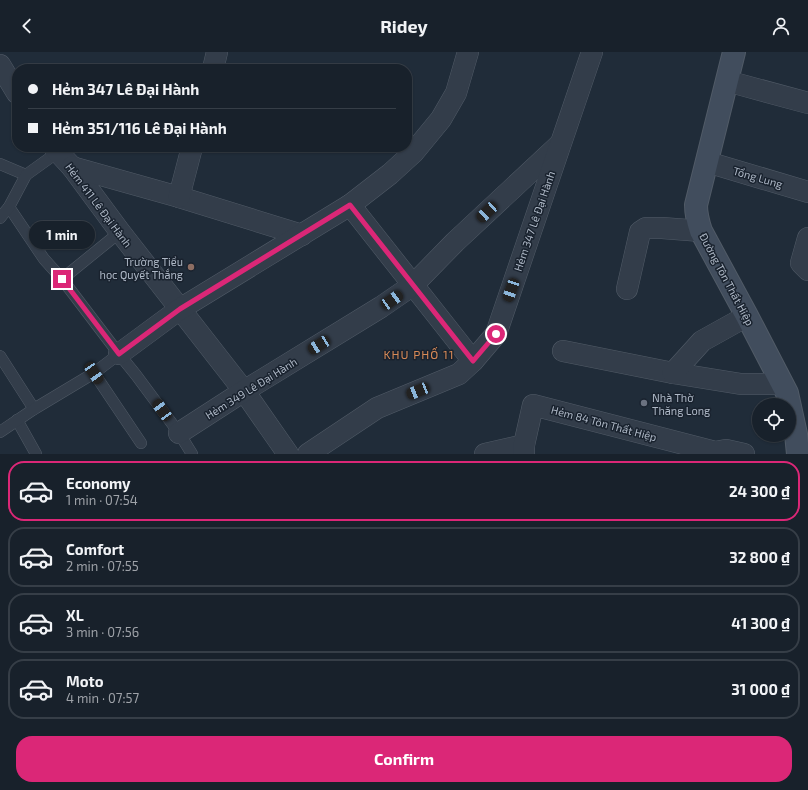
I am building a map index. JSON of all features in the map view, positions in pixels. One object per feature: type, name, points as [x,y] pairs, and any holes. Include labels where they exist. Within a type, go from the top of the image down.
[{"type":"street","points":[[214,64],[217,52]]},
{"type":"street","points":[[119,354],[180,309],[350,205],[378,184],[401,164],[422,142],[436,124],[456,93],[468,52]]},
{"type":"street","name":"Hẻm 347 Lê Đại Hành","points":[[308,454],[377,408],[459,374],[473,361],[496,334],[592,52]]},
{"type":"street","name":"Đường Tôn Thất Hiệp","points":[[734,52],[696,204],[696,214],[701,232],[787,393],[801,442]]},
{"type":"street","points":[[0,65],[12,85]]},
{"type":"street","points":[[727,81],[808,103]]},
{"type":"street","name":"Hẻm 349 Lê Đại Hành","points":[[179,433],[244,391],[381,307],[413,285],[455,242],[561,143]]},
{"type":"street","points":[[179,197],[191,152]]},
{"type":"street","points":[[61,155],[179,197],[302,235]]},
{"type":"street","name":"Hẻm 411 Lê Đại Hành","points":[[61,155],[244,391],[288,454]]},
{"type":"street","name":"Tổng Lung","points":[[707,162],[808,192]]},
{"type":"street","points":[[350,205],[473,361]]},
{"type":"street","points":[[627,289],[640,232],[646,228],[662,228],[701,232]]},
{"type":"street","points":[[808,238],[801,263],[808,270]]},
{"type":"street","points":[[673,373],[702,341],[747,316]]},
{"type":"street","points":[[563,351],[673,373],[741,384],[782,384]]},
{"type":"street","name":"Hẻm 84 Tôn Thất Hiệp","points":[[485,454],[524,449],[533,405],[714,453],[726,450],[744,454]]},
{"type":"lane","points":[[0,218],[9,207],[26,175],[61,155]]},
{"type":"lane","points":[[0,164],[26,175]]},
{"type":"lane","points":[[9,207],[44,259],[62,279],[136,375],[179,433],[192,454]]},
{"type":"lane","points":[[62,279],[120,232]]},
{"type":"lane","points":[[0,432],[34,409],[94,373],[119,354]]},
{"type":"lane","points":[[0,356],[34,409]]},
{"type":"lane","points":[[94,373],[141,443]]},
{"type":"lane","points":[[17,420],[36,454]]},
{"type":"place","name":"Trường Tiểu học Quyết Thắng","points":[[191,267]]},
{"type":"place","name":"Nhà Thờ Thăng Long","points":[[644,403]]},
{"type":"district","name":"KHU PHỐ 11","points":[[419,354]]},
{"type":"route","points":[[62,279],[119,354],[180,309],[350,205],[473,361],[496,334]]}]
